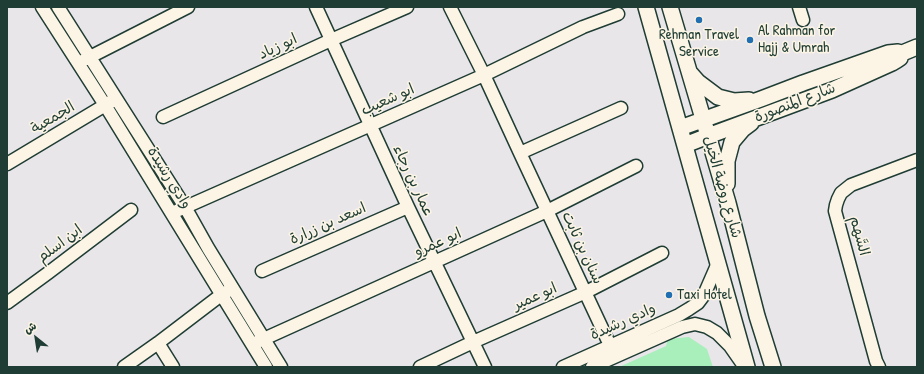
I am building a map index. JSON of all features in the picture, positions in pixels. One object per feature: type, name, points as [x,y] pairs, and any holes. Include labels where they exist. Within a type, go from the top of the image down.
[{"type":"main road","name":"شارع روضة الخيل","points":[[646,7],[746,367]]},
{"type":"main road","name":"شارع روضة الخيل","points":[[670,7],[728,204],[757,316],[773,367]]},
{"type":"main road","name":"شارع المنصورة","points":[[680,128],[888,53],[898,52],[900,54],[917,47]]},
{"type":"main road","name":"شارع المنصورة","points":[[685,146],[768,113],[832,90],[892,63],[900,58],[900,54]]},
{"type":"main road","points":[[690,73],[698,82],[718,97],[734,101],[762,99]]},
{"type":"main road","points":[[728,204],[727,161],[732,142],[750,123],[768,113]]},
{"type":"street","name":"وادي رشيدة","points":[[42,7],[105,105],[266,367]]},
{"type":"street","name":"وادي رشيدة","points":[[58,7],[185,207],[281,367]]},
{"type":"street","points":[[78,63],[188,7]]},
{"type":"street","name":"عمار بن رجاء","points":[[316,7],[408,207],[485,367]]},
{"type":"street","name":"ابو زياد","points":[[163,117],[407,7]]},
{"type":"street","name":"سنان بن ثابت","points":[[450,7],[484,75],[613,351]]},
{"type":"street","points":[[799,7],[803,20]]},
{"type":"street","name":"ابو شعيب","points":[[172,213],[484,75],[583,27],[618,14]]},
{"type":"street","name":"الجمعية","points":[[7,164],[117,99]]},
{"type":"street","points":[[520,153],[621,108]]},
{"type":"street","name":"السَّهم","points":[[879,367],[876,361],[835,211],[836,205],[841,193],[851,185],[917,160]]},
{"type":"street","name":"ابو عمرو","points":[[253,345],[547,211],[636,166]]},
{"type":"street","name":"اسعد بن زرارة","points":[[262,271],[408,207]]},
{"type":"street","name":"ابن اسلم","points":[[7,303],[131,210]]},
{"type":"street","name":"ابو عمير","points":[[420,367],[586,292],[662,253]]},
{"type":"street","name":"وادي رشيدة","points":[[592,367],[613,351],[698,303],[704,295],[718,263]]},
{"type":"street","points":[[124,367],[221,295],[233,288]]},
{"type":"street","name":"وادي رشيدة","points":[[563,367],[695,324],[707,327],[717,333],[730,346],[746,367]]},
{"type":"street","points":[[158,343],[173,367]]},
{"type":"green space","points":[[689,337],[707,349],[713,367],[619,367],[666,346],[668,339]]},
{"type":"place","name":"Rehman Travel Service","points":[[699,20]]},
{"type":"place","name":"Al Rahman for Hajj & Umrah","points":[[750,40]]},
{"type":"place","name":"Taxi Hotel","points":[[669,295]]}]
